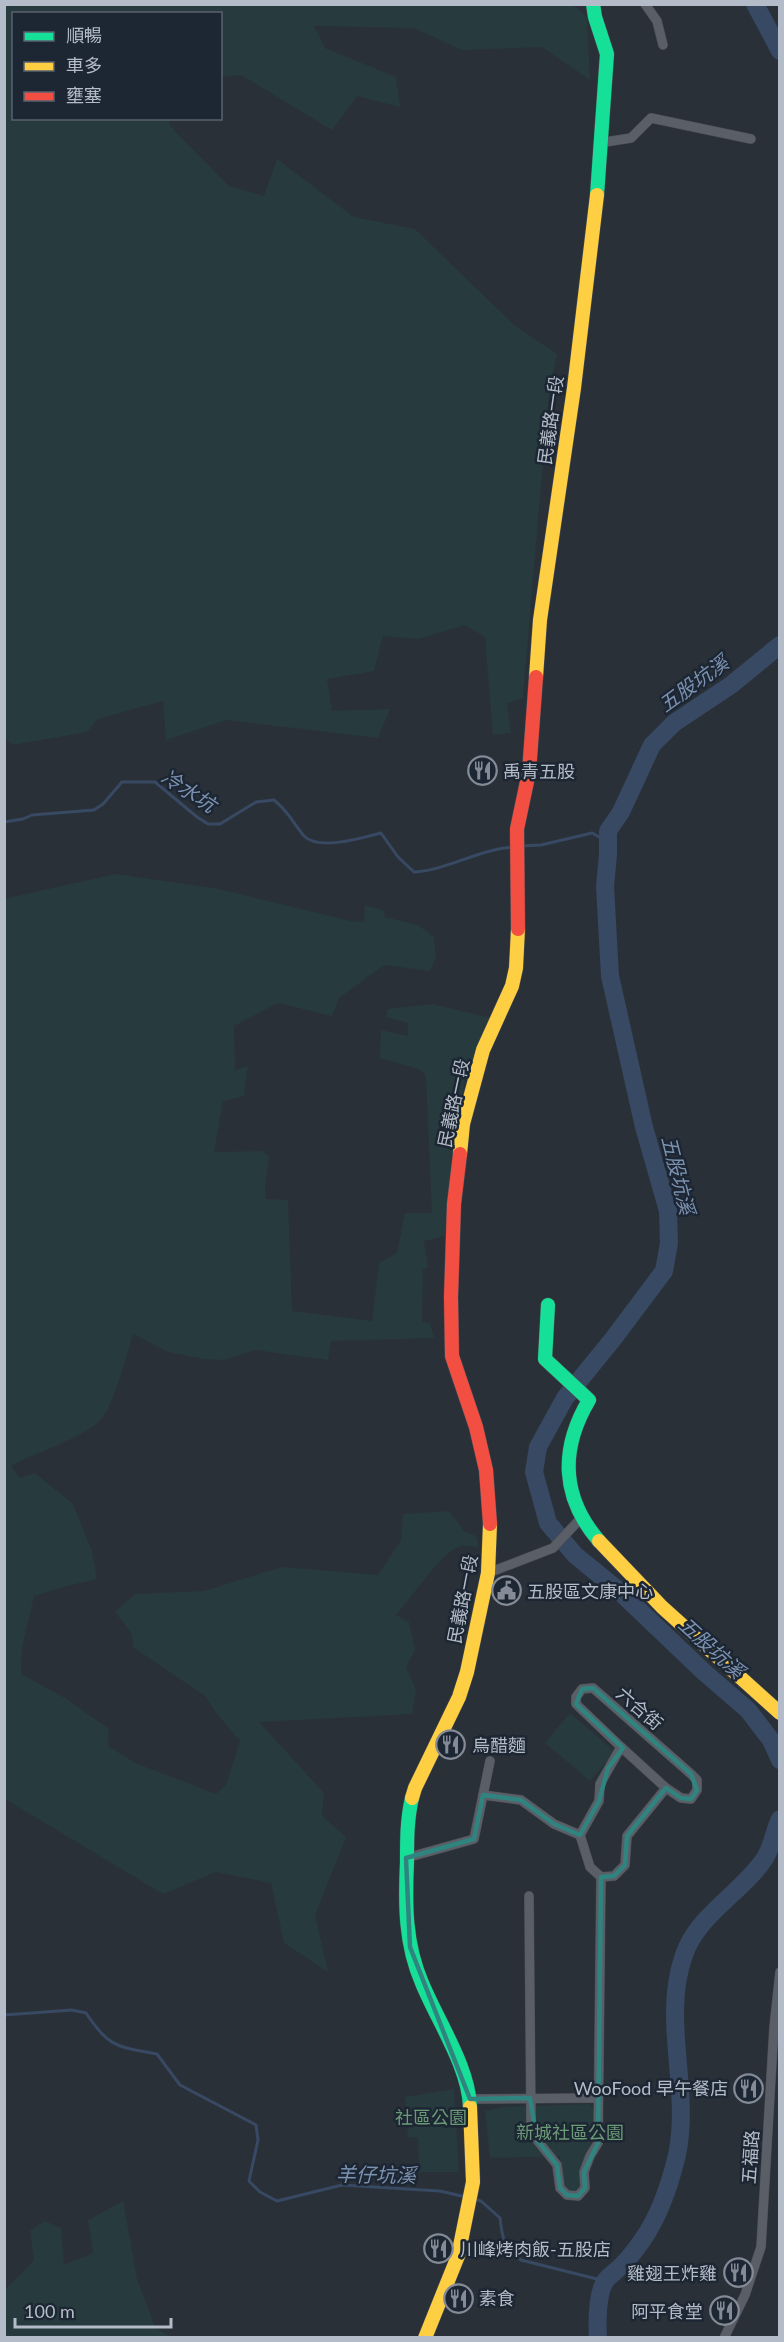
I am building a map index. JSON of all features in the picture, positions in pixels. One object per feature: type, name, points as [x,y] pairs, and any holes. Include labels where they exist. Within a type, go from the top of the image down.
[{"type":"main road","name":"民義路一段","points":[[425,2337],[458,2256],[467,2221],[473,2182],[470,2098],[457,2057],[421,1982],[410,1947],[405,1912],[408,1816],[415,1788],[459,1697],[488,1573],[491,1533],[486,1470],[476,1427],[452,1356],[454,1204],[464,1124],[474,1082],[483,1050],[512,986],[516,968],[519,907],[517,829],[529,772],[540,620],[576,365],[597,193],[606,54],[604,39],[593,16],[593,4]]},
{"type":"main road","points":[[548,1305],[545,1359],[589,1400],[579,1415],[569,1439],[566,1458],[569,1480],[580,1520],[655,1601],[780,1713]]},
{"type":"street","points":[[645,4],[657,21],[663,45]]},
{"type":"street","points":[[599,143],[631,138],[651,118],[751,139]]},
{"type":"street","points":[[488,1573],[553,1548],[580,1520]]},
{"type":"street","name":"六合街","points":[[593,1688],[697,1780],[697,1791],[691,1799],[681,1798],[666,1788],[576,1704],[576,1697],[582,1689],[593,1688]]},
{"type":"street","points":[[529,1896],[531,2123],[537,2140],[556,2165],[560,2188],[567,2195],[578,2196],[585,2188],[584,2172],[598,2143],[601,1877],[591,1867],[580,1835],[599,1800],[600,1784],[621,1747]]},
{"type":"street","points":[[406,1858],[474,1839],[490,1761]]},
{"type":"street","points":[[601,1877],[614,1876],[625,1865],[627,1836],[666,1788]]},
{"type":"street","points":[[483,1795],[521,1800],[554,1824],[580,1835]]},
{"type":"street","name":"五福路","points":[[724,2337],[745,2295],[761,2247],[775,2089],[774,2027],[780,1972]]},
{"type":"street","points":[[470,2098],[598,2098]]},
{"type":"highlighted area","points":[[593,1688],[691,1774],[697,1790],[691,1799],[681,1798],[666,1788],[627,1836],[625,1865],[614,1876],[601,1877],[598,2143],[584,2172],[585,2188],[578,2196],[567,2195],[560,2188],[557,2165],[537,2140],[530,2098],[470,2099],[410,1947],[406,1858],[474,1839],[483,1795],[521,1800],[554,1824],[580,1835],[599,1801],[608,1768],[623,1748],[576,1704],[582,1689]]},
{"type":"green space","points":[[5,5],[573,5],[587,17],[590,80],[542,47],[462,50],[414,28],[314,26],[325,48],[396,77],[400,107],[357,96],[332,130],[241,75],[222,77],[222,12],[12,12],[12,120],[170,120],[169,125],[229,186],[264,196],[277,159],[354,217],[415,229],[514,325],[557,354],[548,402],[523,698],[507,703],[511,733],[493,735],[485,637],[465,625],[418,639],[383,636],[374,671],[327,679],[332,711],[390,709],[378,738],[226,720],[166,740],[163,701],[98,719],[87,732],[13,745],[4,738]]},
{"type":"green space","points":[[115,874],[214,888],[351,921],[364,922],[365,905],[384,911],[385,917],[418,925],[434,937],[436,957],[430,971],[384,965],[339,998],[332,1016],[278,1003],[234,1026],[235,1070],[248,1066],[244,1096],[223,1101],[214,1152],[263,1151],[269,1156],[265,1185],[266,1199],[288,1200],[292,1311],[372,1321],[379,1263],[397,1253],[405,1213],[432,1213],[426,1076],[419,1069],[380,1058],[381,1030],[408,1036],[408,1023],[386,1017],[388,1009],[432,1004],[495,1019],[465,1079],[445,1236],[424,1241],[428,1268],[423,1269],[422,1322],[430,1323],[434,1338],[331,1341],[328,1360],[255,1350],[224,1360],[204,1359],[168,1352],[133,1334],[116,1391],[102,1418],[84,1432],[11,1466],[20,1478],[35,1473],[73,1504],[92,1551],[97,1579],[34,1596],[22,1648],[21,1674],[65,1698],[109,1729],[108,1746],[135,1763],[216,1794],[226,1785],[240,1741],[205,1696],[133,1647],[132,1634],[115,1612],[135,1594],[204,1591],[282,1567],[378,1575],[401,1540],[403,1514],[449,1511],[464,1531],[476,1536],[479,1548],[462,1546],[450,1552],[396,1615],[409,1622],[415,1650],[406,1667],[416,1690],[412,1714],[259,1722],[324,1793],[322,1816],[346,1837],[315,1915],[328,1972],[284,1943],[271,1883],[216,1872],[163,1894],[5,1799],[4,899]]},
{"type":"green space","points":[[570,1713],[615,1752],[590,1781],[545,1743]]},
{"type":"green space","name":"社區公園","points":[[454,2089],[459,2172],[419,2172],[418,2138],[408,2137],[405,2097]]},
{"type":"green space","name":"新城社區公園","points":[[590,2104],[596,2112],[596,2141],[585,2156],[584,2185],[577,2192],[569,2192],[563,2185],[560,2156],[490,2158],[485,2111],[503,2107]]},
{"type":"green space","points":[[123,2201],[137,2279],[155,2327],[170,2337],[5,2337],[5,2290],[34,2260],[30,2231],[45,2221],[61,2228],[64,2265],[93,2253],[88,2220]]},
{"type":"waterway","name":"五股坑溪","points":[[755,4],[780,51]]},
{"type":"waterway","name":"五股坑溪","points":[[780,645],[731,685],[674,723],[652,745],[621,812],[608,831],[605,886],[610,976],[644,1127],[668,1211],[669,1243],[664,1271],[565,1398],[538,1447],[534,1472],[548,1523],[575,1555],[618,1590],[705,1673],[748,1710],[771,1740],[780,1760]]},
{"type":"waterway","name":"冷水坑","points":[[4,822],[32,815],[94,810],[103,804],[122,782],[155,782],[208,824],[220,824],[256,802],[274,800],[304,836],[320,843],[341,842],[381,833],[398,857],[414,872],[439,868],[488,851],[514,847]]},
{"type":"waterway","name":"冷水坑","points":[[520,846],[541,845],[592,833],[608,842]]},
{"type":"waterway","points":[[772,1744],[780,1735]]},
{"type":"waterway","name":"五股坑溪","points":[[598,2338],[598,2308],[603,2285],[631,2255],[649,2230],[664,2199],[677,2155],[681,2105],[675,2004],[684,1955],[699,1927],[745,1882],[765,1858],[780,1819]]},
{"type":"waterway","name":"羊仔坑溪","points":[[4,2015],[72,2010],[86,2013],[108,2040],[123,2047],[157,2054],[180,2085],[256,2125],[258,2140],[249,2181],[260,2192],[277,2201],[342,2185],[440,2191],[466,2197]]},
{"type":"waterway","name":"羊仔坑溪","points":[[473,2199],[481,2201],[500,2218],[507,2247],[521,2260],[605,2281]]},
{"type":"traffic: fast","points":[[593,4],[607,54],[597,195]]},
{"type":"traffic: fast","points":[[548,1305],[545,1359],[589,1400],[573,1437],[569,1455],[569,1472],[571,1490],[577,1507],[599,1541]]},
{"type":"traffic: fast","points":[[412,1798],[406,1878],[409,1939],[422,1983],[464,2076],[470,2107]]},
{"type":"traffic: slow","points":[[536,677],[540,620],[574,388],[597,195]]},
{"type":"traffic: slow","points":[[460,1154],[463,1124],[483,1050],[512,986],[516,968],[518,929]]},
{"type":"traffic: slow","points":[[412,1798],[459,1697],[467,1672],[488,1573],[490,1524]]},
{"type":"traffic: slow","points":[[599,1541],[662,1607],[780,1713]]},
{"type":"traffic: slow","points":[[425,2338],[458,2256],[473,2182],[470,2107]]},
{"type":"traffic: jam","points":[[518,929],[517,829],[529,772],[536,677]]},
{"type":"traffic: jam","points":[[460,1154],[454,1204],[452,1356],[476,1427],[486,1470],[490,1524]]},
{"type":"place","name":"禹青五股","points":[[482,771]]},
{"type":"place","name":"五股區文康中心","points":[[506,1591]]},
{"type":"place","name":"烏醋麵","points":[[451,1745]]},
{"type":"place","name":"WooFood 早午餐店","points":[[749,2088]]},
{"type":"place","name":"川峰烤肉飯-五股店","points":[[439,2249]]},
{"type":"place","name":"雞翅王炸雞","points":[[738,2273]]},
{"type":"place","name":"素食","points":[[458,2298]]},
{"type":"place","name":"阿平食堂","points":[[724,2311]]}]
